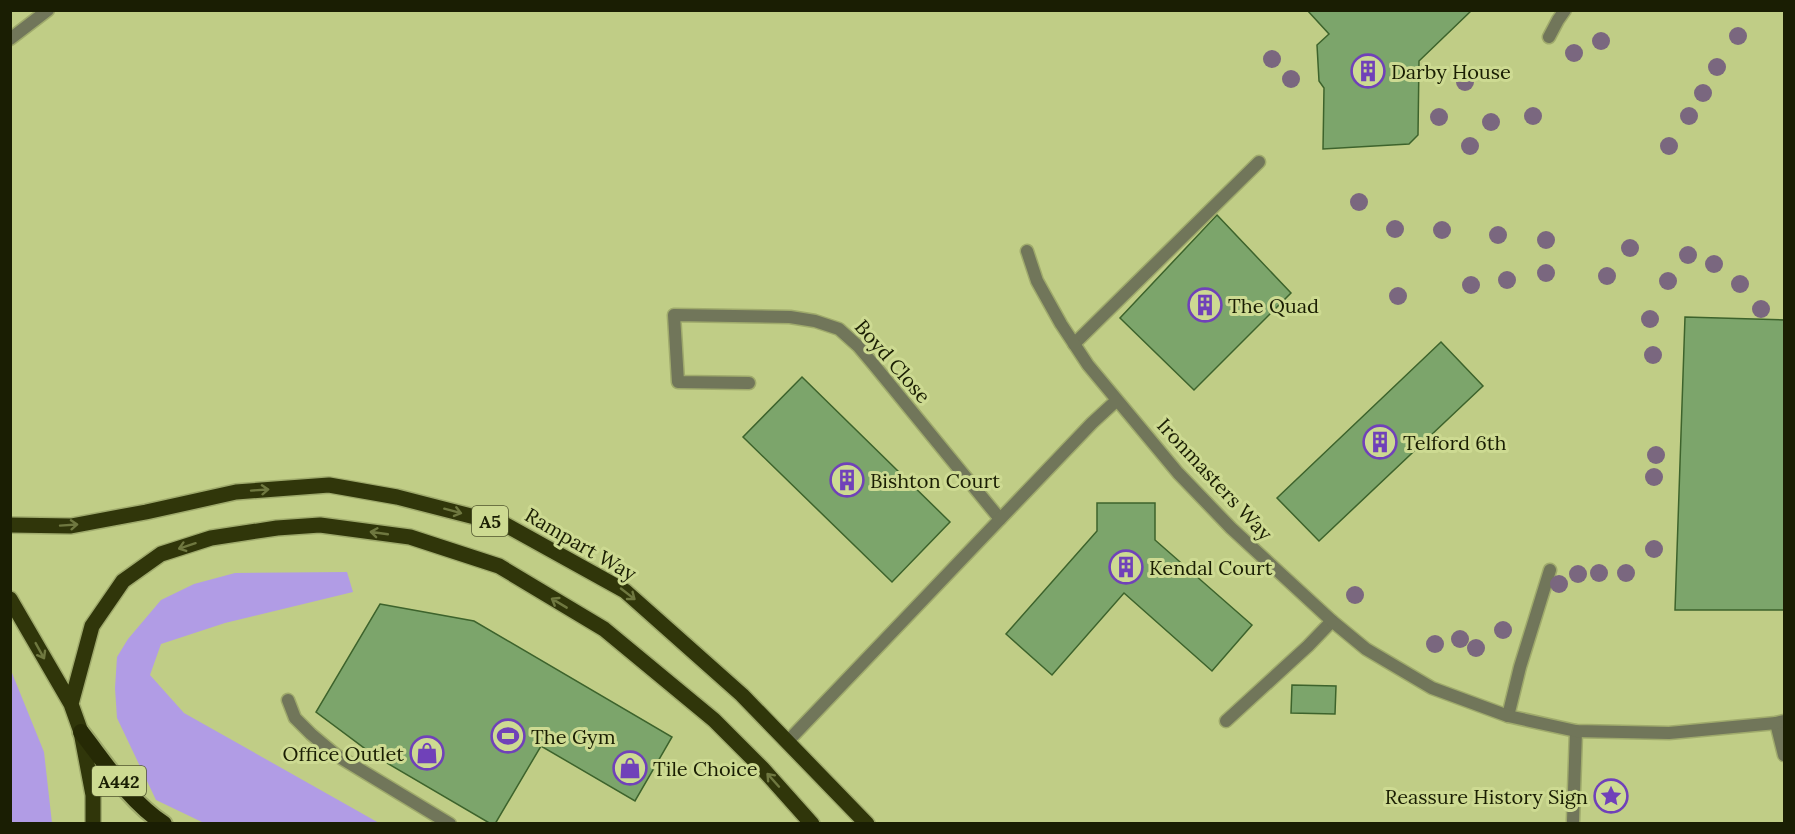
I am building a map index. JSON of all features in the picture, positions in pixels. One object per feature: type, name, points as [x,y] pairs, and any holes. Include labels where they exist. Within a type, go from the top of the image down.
[{"type":"highway","name":"A442","points":[[81,732],[127,791],[164,824]]},
{"type":"main road","name":"Rampart Way","points":[[10,525],[71,526],[236,492],[329,485],[397,497],[506,525],[625,591],[742,695],[867,824]]},
{"type":"main road","name":"A5","points":[[70,704],[92,626],[123,580],[161,554],[212,538],[277,528],[320,525],[411,537],[499,566],[604,629],[714,720],[762,768],[812,824]]},
{"type":"main road","points":[[10,599],[70,704],[81,732],[93,795],[93,824]]},
{"type":"street","points":[[10,39],[48,10]]},
{"type":"street","points":[[1550,37],[1565,10]]},
{"type":"street","points":[[1074,344],[1259,162]]},
{"type":"street","name":"Ironmasters Way","points":[[1027,251],[1037,281],[1074,344],[1178,473],[1230,528],[1366,649],[1432,688],[1508,716],[1576,730],[1670,733],[1780,722]]},
{"type":"street","name":"Boyd Close","points":[[749,383],[678,382],[674,315],[789,317],[815,321],[839,329],[858,346],[1000,519]]},
{"type":"street","points":[[788,741],[1092,423],[1117,400]]},
{"type":"street","points":[[1508,716],[1520,667],[1550,570]]},
{"type":"street","points":[[1226,721],[1332,621]]},
{"type":"street","points":[[288,700],[295,718],[336,755],[450,824]]},
{"type":"street","points":[[1780,722],[1785,755]]},
{"type":"street","points":[[1573,821],[1576,730]]},
{"type":"shaded area","points":[[347,572],[353,592],[225,623],[161,644],[150,675],[184,713],[379,823],[204,823],[156,800],[117,718],[115,688],[117,657],[128,639],[161,600],[194,584],[235,573]]},
{"type":"shaded area","points":[[10,668],[44,752],[52,823],[11,823]]},
{"type":"building","name":"Darby House","points":[[1307,10],[1472,10],[1419,61],[1418,135],[1409,144],[1323,149],[1324,88],[1319,81],[1317,45],[1329,34]]},
{"type":"building","name":"The Quad","points":[[1217,215],[1291,293],[1194,390],[1120,318]]},
{"type":"building","points":[[1685,317],[1785,320],[1784,610],[1675,610]]},
{"type":"building","name":"Telford 6th","points":[[1441,342],[1483,386],[1319,541],[1277,498]]},
{"type":"building","name":"Bishton Court","points":[[802,377],[950,522],[892,582],[743,437]]},
{"type":"building","name":"Kendal Court","points":[[1097,503],[1155,503],[1155,540],[1252,625],[1212,671],[1124,593],[1052,675],[1006,634],[1097,531]]},
{"type":"building","points":[[380,604],[474,621],[672,737],[635,801],[541,746],[495,824],[491,824],[375,756],[316,712]]},
{"type":"building","points":[[1292,685],[1336,686],[1335,714],[1291,713]]},
{"type":"place","name":"Darby House","points":[[1368,71]]},
{"type":"place","name":"The Quad","points":[[1205,305]]},
{"type":"place","name":"Telford 6th","points":[[1380,442]]},
{"type":"place","name":"Bishton Court","points":[[847,480]]},
{"type":"place","name":"Kendal Court","points":[[1126,567]]},
{"type":"place","name":"The Gym","points":[[508,736]]},
{"type":"place","name":"Office Outlet","points":[[427,753]]},
{"type":"place","name":"Tile Choice","points":[[630,768]]},
{"type":"place","name":"Reassure History Sign","points":[[1611,796]]}]
